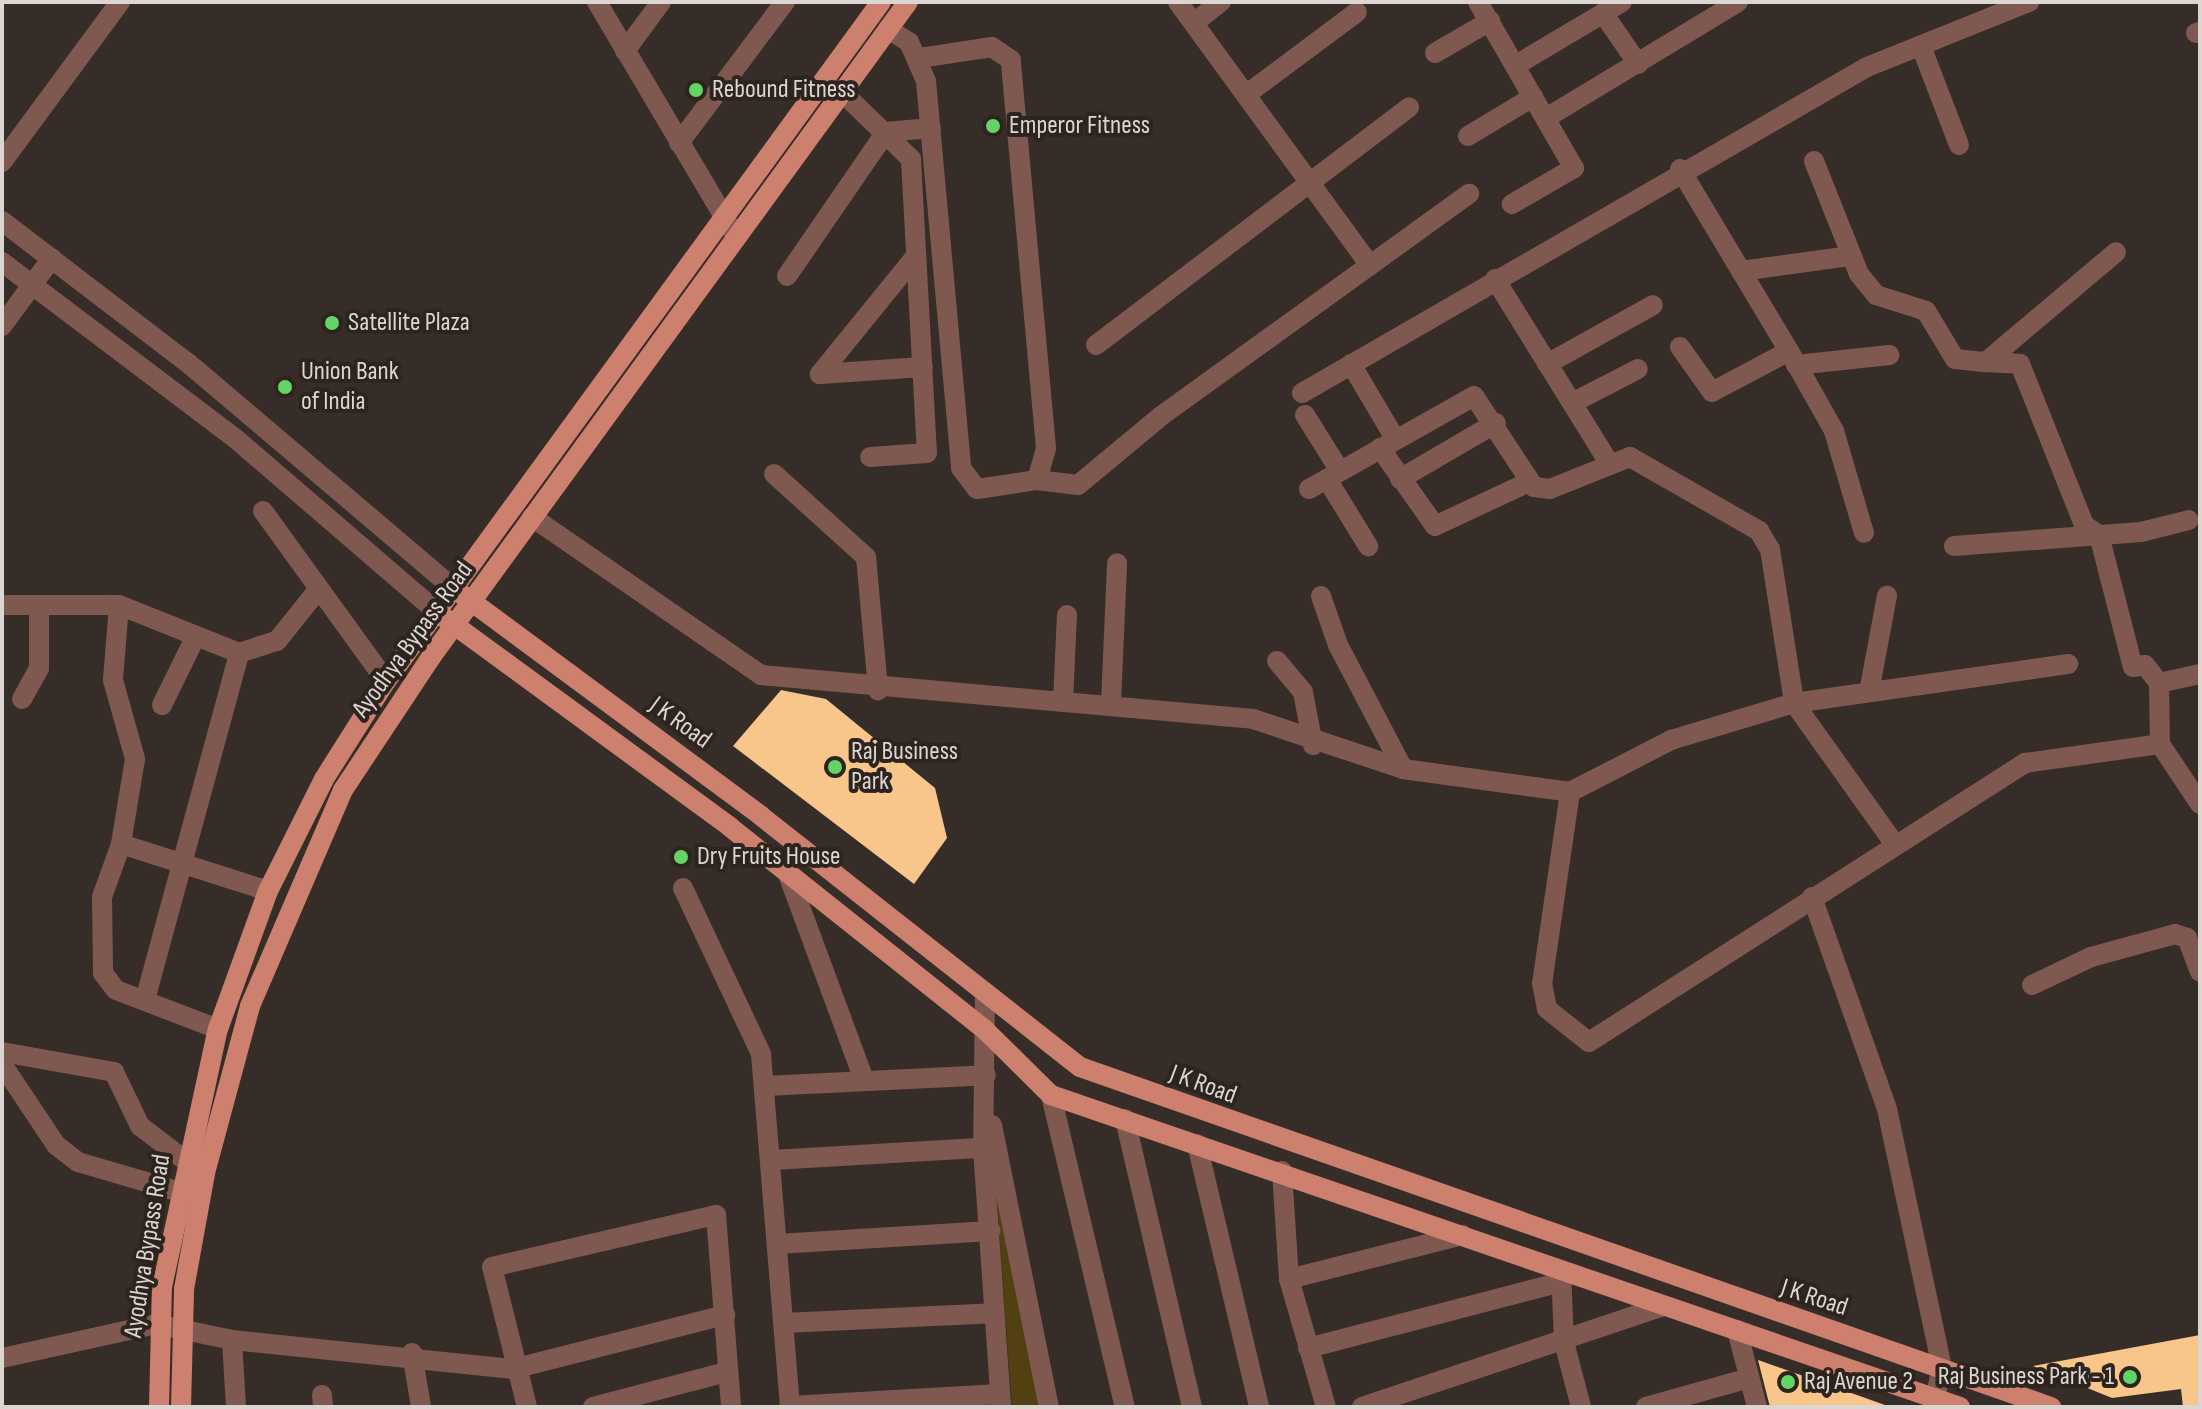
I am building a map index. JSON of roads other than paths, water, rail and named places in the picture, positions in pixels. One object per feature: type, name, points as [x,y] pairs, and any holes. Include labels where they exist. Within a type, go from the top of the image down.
[{"type":"main road","name":"Ayodhya Bypass Road","points":[[464,596],[723,218],[881,2]]},
{"type":"main road","name":"Ayodhya Bypass Road","points":[[159,1407],[156,1324],[186,1161],[218,1029],[268,891],[324,779],[386,681],[446,619],[532,517],[908,2]]},
{"type":"main road","name":"J K Road","points":[[464,596],[761,816],[1080,1067],[1592,1250],[2051,1407]]},
{"type":"main road","name":"Ayodhya Bypass Road","points":[[181,1407],[184,1326],[205,1173],[250,1006],[343,790],[446,619]]},
{"type":"main road","name":"J K Road","points":[[446,619],[789,877],[985,1030],[1051,1095],[1282,1171],[1463,1235],[1561,1274],[1582,1274],[1925,1400],[1960,1407]]},
{"type":"main road","points":[[919,979],[935,955]]},
{"type":"main road","points":[[1582,1274],[1592,1250]]},
{"type":"street","points":[[2,162],[120,2]]},
{"type":"street","points":[[597,2],[737,238]]},
{"type":"street","points":[[625,51],[644,11],[661,2]]},
{"type":"street","points":[[679,143],[785,2]]},
{"type":"street","points":[[1178,2],[1370,265]]},
{"type":"street","points":[[1195,22],[1221,2]]},
{"type":"street","points":[[1478,2],[1574,168],[1512,204]]},
{"type":"street","points":[[1516,65],[1622,2]]},
{"type":"street","points":[[1546,118],[1738,2]]},
{"type":"street","points":[[1302,393],[1680,169],[1867,67],[2029,2]]},
{"type":"street","points":[[1247,94],[1357,12]]},
{"type":"street","points":[[1603,13],[1638,64]]},
{"type":"street","points":[[1435,53],[1490,21]]},
{"type":"street","points":[[888,29],[919,58],[931,128],[961,468],[977,489],[1037,480],[1078,485],[1469,194]]},
{"type":"street","points":[[1921,46],[1959,145]]},
{"type":"street","points":[[919,58],[992,47],[1011,60],[1046,448],[1037,480]]},
{"type":"street","points":[[843,93],[911,159],[927,453],[870,457]]},
{"type":"street","points":[[1468,136],[1533,97]]},
{"type":"street","points":[[1096,345],[1409,107]]},
{"type":"street","points":[[886,132],[931,128]]},
{"type":"street","points":[[787,276],[886,132]]},
{"type":"street","points":[[1814,161],[1851,256],[1876,295],[1926,311],[1955,359],[2020,364],[2084,525],[2099,535],[2133,667],[2145,665],[2159,683],[2160,744],[2200,804]]},
{"type":"street","points":[[1680,169],[1834,431],[1864,533]]},
{"type":"street","points":[[2,221],[371,513],[464,596]]},
{"type":"street","points":[[1986,362],[2116,252]]},
{"type":"street","points":[[1741,271],[1851,256]]},
{"type":"street","points":[[915,257],[820,374],[923,367]]},
{"type":"street","points":[[2,326],[52,258]]},
{"type":"street","points":[[2,262],[236,439],[446,619]]},
{"type":"street","points":[[1495,279],[1609,463]]},
{"type":"street","points":[[1547,364],[1653,305]]},
{"type":"street","points":[[1680,347],[1712,392],[1792,358],[1889,355]]},
{"type":"street","points":[[1351,364],[1388,444],[1400,479],[1435,526],[1529,482]]},
{"type":"street","points":[[1572,403],[1638,369]]},
{"type":"street","points":[[1325,480],[1474,396],[1496,423],[1529,482],[1550,489],[1609,463],[1640,461],[1766,540],[1794,703],[1894,843]]},
{"type":"street","points":[[1305,415],[1325,480],[1368,546]]},
{"type":"street","points":[[1400,479],[1496,423]]},
{"type":"street","points":[[774,474],[866,557],[878,690]]},
{"type":"street","points":[[263,511],[317,591],[386,681]]},
{"type":"street","points":[[532,517],[761,675],[878,690],[1111,703],[1253,719],[1313,745],[1403,769],[1570,792],[1671,740],[1794,703],[2068,664]]},
{"type":"street","points":[[1954,546],[2099,535],[2189,520]]},
{"type":"street","points":[[1111,703],[1117,563]]},
{"type":"street","points":[[2,605],[119,605],[194,640],[239,653],[277,641],[317,591]]},
{"type":"street","points":[[1321,596],[1338,645],[1403,769]]},
{"type":"street","points":[[1869,692],[1887,596]]},
{"type":"street","points":[[22,699],[39,668],[39,605]]},
{"type":"street","points":[[119,605],[113,680],[135,759],[121,844],[102,897],[105,984],[218,1029]]},
{"type":"street","points":[[1063,702],[1067,615]]},
{"type":"street","points":[[162,705],[194,640]]},
{"type":"street","points":[[145,1000],[187,861],[239,653]]},
{"type":"street","points":[[1277,661],[1303,692],[1313,745]]},
{"type":"street","points":[[2159,683],[2200,674]]},
{"type":"street","points":[[1570,792],[1542,983],[1547,1009],[1574,1036],[1589,1042],[1894,843],[2025,763],[2160,744]]},
{"type":"street","points":[[121,844],[187,861],[268,891]]},
{"type":"street","points":[[789,877],[863,1077]]},
{"type":"street","points":[[683,888],[761,1054],[790,1406],[1000,1400],[983,1148],[988,1104]]},
{"type":"street","points":[[1812,897],[1887,1109],[1942,1368],[1925,1400]]},
{"type":"street","points":[[2032,985],[2091,957],[2175,934],[2187,938],[2200,972]]},
{"type":"street","points":[[985,994],[988,1104],[1049,1407]]},
{"type":"street","points":[[2,1052],[114,1072],[140,1126],[186,1161]]},
{"type":"street","points":[[2,1064],[56,1145],[78,1162],[180,1192]]},
{"type":"street","points":[[765,1086],[863,1077],[986,1075]]},
{"type":"street","points":[[1051,1095],[1125,1407]]},
{"type":"street","points":[[1125,1119],[1192,1407]]},
{"type":"street","points":[[1197,1144],[1259,1407]]},
{"type":"street","points":[[772,1160],[983,1148]]},
{"type":"street","points":[[1282,1171],[1289,1279],[1326,1407]]},
{"type":"street","points":[[527,1407],[513,1369],[492,1267],[716,1215],[731,1407]]},
{"type":"street","points":[[777,1244],[991,1231]]},
{"type":"street","points":[[1289,1279],[1463,1235]]},
{"type":"street","points":[[1308,1348],[1561,1274],[1564,1342],[1581,1407]]},
{"type":"street","points":[[1362,1407],[1564,1342],[1664,1306]]},
{"type":"street","points":[[784,1323],[993,1313]]},
{"type":"street","points":[[2,1358],[156,1324],[184,1326],[232,1340],[412,1353],[513,1369],[725,1315]]},
{"type":"street","points":[[1737,1330],[1757,1407]]},
{"type":"street","points":[[232,1340],[236,1407]]},
{"type":"street","points":[[412,1353],[421,1407]]},
{"type":"street","points":[[593,1407],[726,1372]]},
{"type":"street","points":[[1646,1407],[1749,1378]]},
{"type":"place","name":"Rebound Fitness","points":[[696,90]]},
{"type":"place","name":"Emperor Fitness","points":[[993,126]]},
{"type":"place","name":"Satellite Plaza","points":[[332,323]]},
{"type":"place","name":"Union Bank of India","points":[[285,387]]},
{"type":"place","name":"Raj Business Park","points":[[835,767]]},
{"type":"place","name":"Dry Fruits House","points":[[681,857]]},
{"type":"place","name":"Raj Business Park - 1","points":[[2130,1377]]},
{"type":"place","name":"Raj Avenue 2","points":[[1788,1382]]}]
